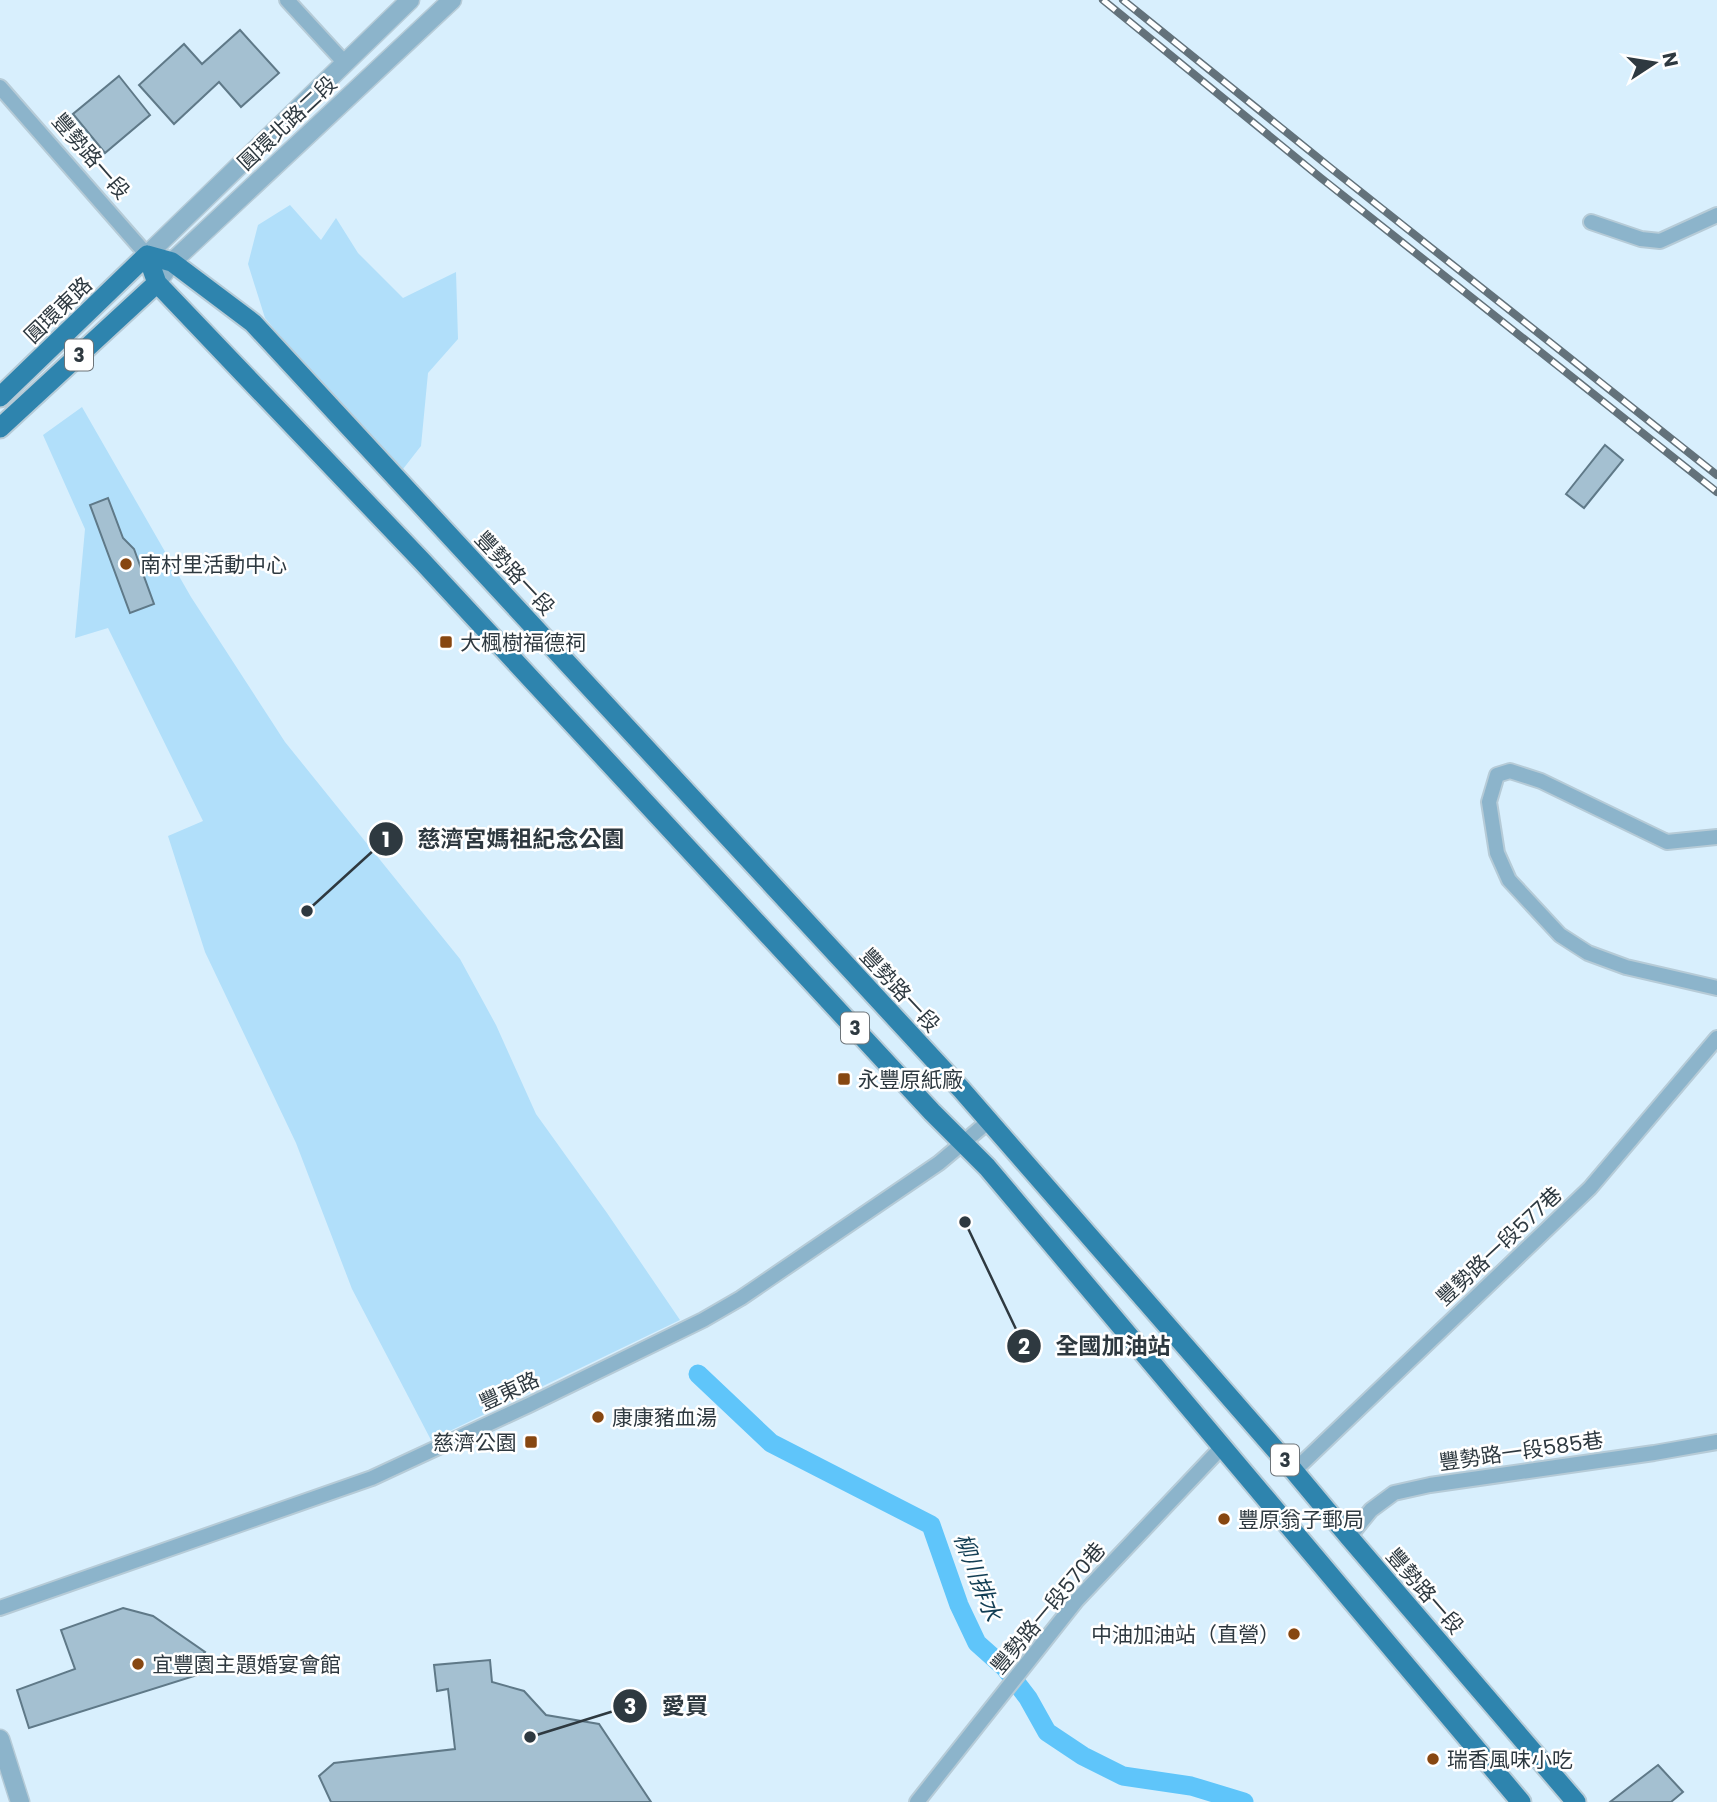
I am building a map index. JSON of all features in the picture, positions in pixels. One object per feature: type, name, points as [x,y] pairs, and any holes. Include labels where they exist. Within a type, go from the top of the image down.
[{"type":"main road","name":"豐勢路一段","points":[[147,255],[173,262],[253,323],[989,1121],[1294,1471],[1576,1802]]},
{"type":"main road","name":"豐勢路一段","points":[[147,255],[157,283],[422,561],[987,1167],[1521,1802]]},
{"type":"main road","name":"圓環東路","points":[[0,397],[147,255]]},
{"type":"main road","name":"3","points":[[0,428],[157,283]]},
{"type":"street","points":[[287,0],[344,62]]},
{"type":"street","name":"圓環北路二段","points":[[147,255],[410,0]]},
{"type":"street","name":"圓環北路二段","points":[[157,283],[173,262],[452,0]]},
{"type":"street","name":"豐勢路一段","points":[[0,87],[147,255]]},
{"type":"street","points":[[1591,222],[1641,239],[1660,241],[1717,215]]},
{"type":"street","points":[[1717,837],[1667,842],[1541,781],[1510,771],[1497,775],[1489,802],[1497,853],[1509,880],[1560,935],[1588,953],[1626,967],[1717,988]]},
{"type":"street","name":"豐勢路一段577巷","points":[[1294,1471],[1590,1188],[1717,1038]]},
{"type":"street","name":"豐東路","points":[[0,1608],[372,1478],[703,1320],[741,1298],[939,1163],[989,1121]]},
{"type":"street","name":"豐勢路一段585巷","points":[[1349,1538],[1371,1510],[1394,1493],[1430,1485],[1654,1453],[1717,1441]]},
{"type":"street","name":"豐勢路一段570巷","points":[[917,1802],[1077,1600],[1221,1448]]},
{"type":"street","points":[[0,1739],[20,1802]]},
{"type":"shaded area","points":[[290,205],[321,240],[336,218],[358,253],[403,298],[456,272],[458,339],[428,373],[421,446],[403,469],[325,390],[265,318],[248,264],[258,225]]},
{"type":"shaded area","points":[[82,407],[191,597],[285,742],[460,959],[496,1025],[536,1114],[680,1320],[431,1440],[352,1289],[296,1143],[205,952],[168,836],[203,821],[108,628],[75,638],[85,529],[43,435]]},
{"type":"building","points":[[240,30],[279,73],[241,107],[219,82],[174,124],[139,85],[184,44],[202,64]]},
{"type":"building","points":[[119,76],[150,115],[105,153],[73,114]]},
{"type":"building","points":[[1605,445],[1623,460],[1584,508],[1566,494]]},
{"type":"building","name":"南村里活動中心","points":[[108,498],[123,538],[134,549],[154,604],[130,613],[90,505]]},
{"type":"building","name":"宜豐園主題婚宴會館","points":[[123,1608],[153,1616],[205,1652],[199,1659],[207,1672],[29,1728],[17,1690],[75,1669],[61,1630]]},
{"type":"building","points":[[490,1660],[492,1682],[524,1691],[546,1715],[599,1724],[651,1802],[331,1802],[319,1776],[334,1763],[455,1749],[448,1689],[437,1691],[434,1665]]},
{"type":"building","points":[[1658,1765],[1683,1792],[1671,1802],[1610,1802]]},
{"type":"waterway","name":"柳川排水","points":[[698,1374],[771,1443],[931,1525],[959,1605],[977,1643],[1005,1668],[1028,1698],[1047,1732],[1083,1756],[1123,1776],[1191,1786],[1244,1802]]},
{"type":"railway","points":[[1103,0],[1321,178],[1717,492]]},
{"type":"railway","points":[[1123,0],[1717,475]]},
{"type":"place","name":"南村里活動中心","points":[[126,564]]},
{"type":"place","name":"大楓樹福德祠","points":[[446,642]]},
{"type":"place","name":"慈濟宮媽祖紀念公園","points":[[307,911]]},
{"type":"place","name":"永豐原紙廠","points":[[844,1079]]},
{"type":"place","name":"全國加油站","points":[[965,1222]]},
{"type":"place","name":"康康豬血湯","points":[[598,1417]]},
{"type":"place","name":"慈濟公園","points":[[531,1442]]},
{"type":"place","name":"豐原翁子郵局","points":[[1224,1519]]},
{"type":"place","name":"中油加油站（直營）","points":[[1294,1634]]},
{"type":"place","name":"宜豐園主題婚宴會館","points":[[138,1664]]},
{"type":"place","name":"愛買","points":[[530,1737]]},
{"type":"place","name":"瑞香風味小吃","points":[[1433,1759]]}]
